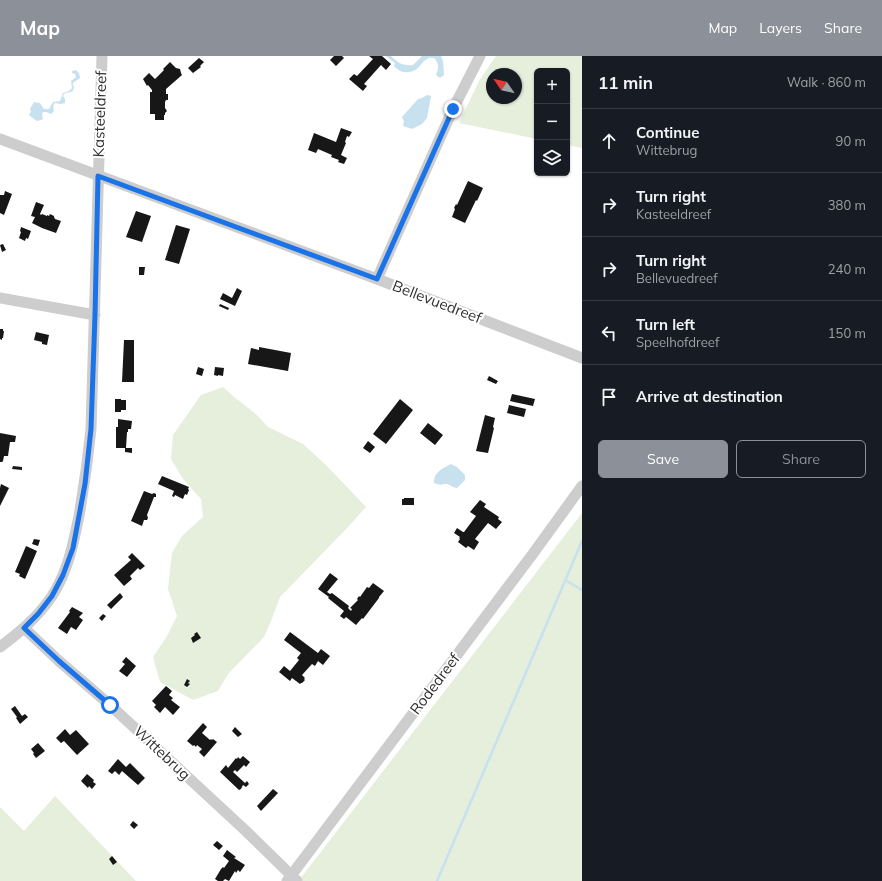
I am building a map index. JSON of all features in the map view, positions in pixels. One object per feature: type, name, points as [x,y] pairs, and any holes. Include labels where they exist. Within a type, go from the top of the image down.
[{"type":"street","name":"Kasteeldreef","points":[[0,647],[24,628],[38,614],[52,596],[63,575],[73,548],[85,484],[91,429],[102,56]]},
{"type":"street","points":[[377,279],[453,109],[480,56]]},
{"type":"street","name":"Bellevuedreef","points":[[0,139],[377,279],[582,358]]},
{"type":"street","points":[[0,298],[95,315]]},
{"type":"street","name":"Rodedreef","points":[[292,879],[528,562],[582,486]]},
{"type":"street","name":"Wittebrug","points":[[24,628],[59,661],[110,705],[247,832],[292,879]]},
{"type":"green space","points":[[496,56],[582,56],[582,148],[570,146],[570,68],[534,68],[534,138],[459,123],[479,81],[486,71],[486,104],[522,104],[522,68],[488,68]]},
{"type":"green space","points":[[223,387],[257,415],[268,427],[303,444],[326,465],[366,507],[280,597],[264,637],[228,674],[218,691],[193,700],[160,682],[153,657],[167,636],[177,616],[168,589],[172,553],[182,536],[203,517],[201,499],[183,479],[171,459],[173,435],[201,395]]},
{"type":"green space","points":[[582,513],[582,881],[298,881],[303,875]]},
{"type":"green space","points":[[55,796],[136,881],[0,881],[0,807],[24,831]]},
{"type":"water","points":[[386,56],[391,56],[401,64],[413,65],[422,56],[441,56],[444,75],[440,78],[436,75],[438,66],[434,58],[426,60],[412,72],[402,72],[394,66],[395,63]]},
{"type":"water","points":[[76,70],[79,73],[80,78],[73,83],[73,91],[64,94],[63,96],[65,103],[55,103],[53,106],[54,111],[51,114],[43,112],[43,119],[41,120],[37,121],[30,116],[30,109],[34,102],[40,103],[44,109],[49,109],[53,102],[60,101],[63,93],[72,88],[71,81],[76,77],[72,71]]},
{"type":"water","points":[[427,95],[431,96],[427,118],[422,124],[412,129],[403,126],[404,121],[402,117],[418,99]]},
{"type":"water","points":[[451,464],[457,467],[465,475],[465,480],[457,488],[447,484],[439,485],[434,483],[435,476],[442,469]]},
{"type":"building","points":[[334,56],[342,56],[344,58],[336,66],[330,60]]},
{"type":"building","points":[[369,56],[382,56],[391,64],[386,70],[381,65],[364,84],[367,86],[363,91],[349,79],[354,74],[357,76],[373,59]]},
{"type":"building","points":[[199,58],[204,62],[200,66],[201,67],[193,73],[188,68]]},
{"type":"building","points":[[170,62],[176,68],[180,69],[182,75],[166,89],[168,100],[165,102],[165,108],[167,111],[164,115],[164,120],[155,120],[155,114],[150,114],[150,92],[152,92],[152,90],[148,85],[147,86],[143,79],[149,73],[155,79]]},
{"type":"building","points":[[341,128],[352,132],[349,137],[347,136],[341,155],[347,158],[344,164],[331,157],[332,155],[318,149],[316,153],[308,150],[314,133],[336,142]]},
{"type":"building","points":[[468,181],[483,188],[465,223],[452,217],[454,208],[456,204],[457,205]]},
{"type":"building","points":[[5,191],[12,194],[4,215],[0,213],[0,195],[4,195]]},
{"type":"building","points":[[36,202],[44,205],[40,214],[41,215],[49,216],[50,214],[54,216],[55,219],[61,221],[56,233],[32,223],[35,217],[31,216]]},
{"type":"building","points":[[136,211],[151,216],[142,242],[126,237]]},
{"type":"building","points":[[176,225],[190,229],[179,264],[165,260]]},
{"type":"building","points":[[21,227],[31,231],[28,239],[26,238],[25,241],[19,238]]},
{"type":"building","points":[[3,244],[6,250],[2,252],[0,245]]},
{"type":"building","points":[[139,267],[145,267],[144,275],[139,275]]},
{"type":"building","points":[[237,288],[242,291],[235,306],[220,299],[223,293],[232,298]]},
{"type":"building","points":[[220,304],[229,308],[228,310],[219,306]]},
{"type":"building","points":[[0,329],[3,329],[4,331],[2,340],[0,339]]},
{"type":"building","points":[[36,332],[49,335],[47,345],[34,340]]},
{"type":"building","points":[[124,340],[134,340],[134,382],[122,382]]},
{"type":"building","points":[[259,347],[291,353],[288,371],[248,364],[251,348],[259,350]]},
{"type":"building","points":[[198,367],[204,369],[202,376],[196,374]]},
{"type":"building","points":[[215,367],[224,368],[223,376],[214,375]]},
{"type":"building","points":[[489,376],[498,381],[496,384],[487,380]]},
{"type":"building","points":[[512,394],[535,399],[533,406],[510,401]]},
{"type":"building","points":[[115,399],[126,400],[126,410],[115,412]]},
{"type":"building","points":[[400,399],[413,410],[386,444],[373,434]]},
{"type":"building","points":[[509,405],[526,409],[524,417],[507,413]]},
{"type":"building","points":[[485,415],[495,418],[488,453],[476,451]]},
{"type":"building","points":[[118,419],[132,421],[131,429],[128,429],[127,432],[126,448],[116,448],[116,427],[118,427]]},
{"type":"building","points":[[428,423],[443,435],[435,445],[420,433]]},
{"type":"building","points":[[0,433],[16,436],[15,442],[10,442],[8,456],[4,456],[2,462],[0,462]]},
{"type":"building","points":[[368,441],[375,447],[370,453],[363,448]]},
{"type":"building","points":[[125,448],[132,448],[132,453],[125,452]]},
{"type":"building","points":[[13,466],[22,467],[22,470],[12,469]]},
{"type":"building","points":[[162,476],[189,487],[187,495],[185,494],[183,499],[175,495],[174,497],[172,496],[174,491],[158,484]]},
{"type":"building","points":[[1,484],[9,488],[0,506],[0,488]]},
{"type":"building","points":[[144,491],[156,494],[156,497],[154,497],[147,515],[148,518],[147,520],[144,520],[142,526],[131,521]]},
{"type":"building","points":[[414,498],[414,505],[402,505],[402,499]]},
{"type":"building","points":[[480,500],[486,504],[484,507],[499,517],[498,519],[502,522],[496,529],[488,523],[475,539],[479,542],[474,550],[468,546],[466,548],[458,542],[460,537],[454,533],[457,528],[464,532],[476,516],[470,512]]},
{"type":"building","points":[[34,539],[40,540],[38,546],[32,544]]},
{"type":"building","points":[[26,546],[37,551],[25,579],[19,576],[20,574],[15,572]]},
{"type":"building","points":[[132,553],[145,566],[140,570],[138,568],[130,576],[132,579],[124,586],[114,575],[131,560],[128,557]]},
{"type":"building","points":[[330,573],[338,579],[327,592],[330,594],[332,593],[349,606],[348,608],[351,611],[352,609],[350,608],[358,600],[357,599],[359,596],[360,597],[367,587],[369,588],[373,583],[384,591],[363,619],[362,618],[356,625],[346,617],[344,619],[340,616],[344,611],[318,589]]},
{"type":"building","points":[[120,593],[123,597],[111,609],[107,605]]},
{"type":"building","points":[[72,607],[83,613],[79,617],[83,620],[76,630],[71,627],[67,634],[58,628]]},
{"type":"building","points":[[103,614],[106,616],[102,621],[99,618]]},
{"type":"building","points":[[197,632],[201,638],[193,643],[191,638]]},
{"type":"building","points":[[290,632],[318,653],[321,649],[330,656],[323,665],[318,661],[315,666],[312,664],[302,675],[305,680],[300,684],[292,678],[290,681],[279,672],[284,666],[290,671],[299,660],[297,658],[301,653],[284,640]]},
{"type":"building","points":[[126,657],[136,666],[127,677],[119,671],[125,664],[122,662]]},
{"type":"building","points":[[187,679],[190,681],[188,683],[190,684],[187,687],[184,685]]},
{"type":"building","points":[[166,686],[172,691],[169,695],[173,698],[171,700],[180,707],[173,715],[165,707],[160,713],[154,707],[156,705],[152,701]]},
{"type":"building","points":[[15,706],[22,716],[25,714],[28,717],[20,724],[11,709]]},
{"type":"building","points":[[203,723],[207,727],[202,733],[210,740],[213,739],[217,742],[204,757],[199,752],[202,749],[197,745],[196,747],[194,745],[193,746],[187,741]]},
{"type":"building","points":[[235,727],[242,734],[238,737],[232,731]]},
{"type":"building","points":[[65,729],[70,735],[76,730],[89,744],[77,755],[64,741],[61,743],[56,738]]},
{"type":"building","points":[[38,743],[45,751],[36,758],[31,749]]},
{"type":"building","points":[[243,756],[250,762],[246,767],[244,765],[237,772],[235,770],[233,772],[245,783],[247,781],[249,784],[246,787],[243,785],[239,790],[220,772],[226,765],[228,768],[236,758],[237,759],[238,757],[240,759]]},
{"type":"building","points":[[118,759],[126,767],[130,763],[145,778],[138,785],[122,771],[119,775],[115,771],[112,774],[108,771]]},
{"type":"building","points":[[87,774],[96,784],[92,789],[89,786],[88,788],[81,781]]},
{"type":"building","points":[[273,789],[278,793],[261,811],[257,806]]},
{"type":"building","points":[[133,821],[138,825],[134,829],[130,825]]},
{"type":"building","points":[[217,841],[223,846],[219,850],[213,845]]},
{"type":"building","points":[[227,850],[236,857],[234,858],[245,865],[240,872],[238,870],[236,873],[235,871],[229,881],[225,879],[223,881],[218,881],[215,879],[221,869],[223,867],[224,868],[229,861],[223,856]]},
{"type":"building","points":[[112,856],[117,862],[113,865],[109,859]]},
{"type":"waterway","points":[[437,881],[582,541]]},
{"type":"waterway","points":[[565,580],[582,590]]},
{"type":"route","points":[[110,705],[59,661],[24,628],[38,614],[52,596],[63,575],[73,548],[85,484],[91,429],[98,176],[377,279],[453,109]]}]
